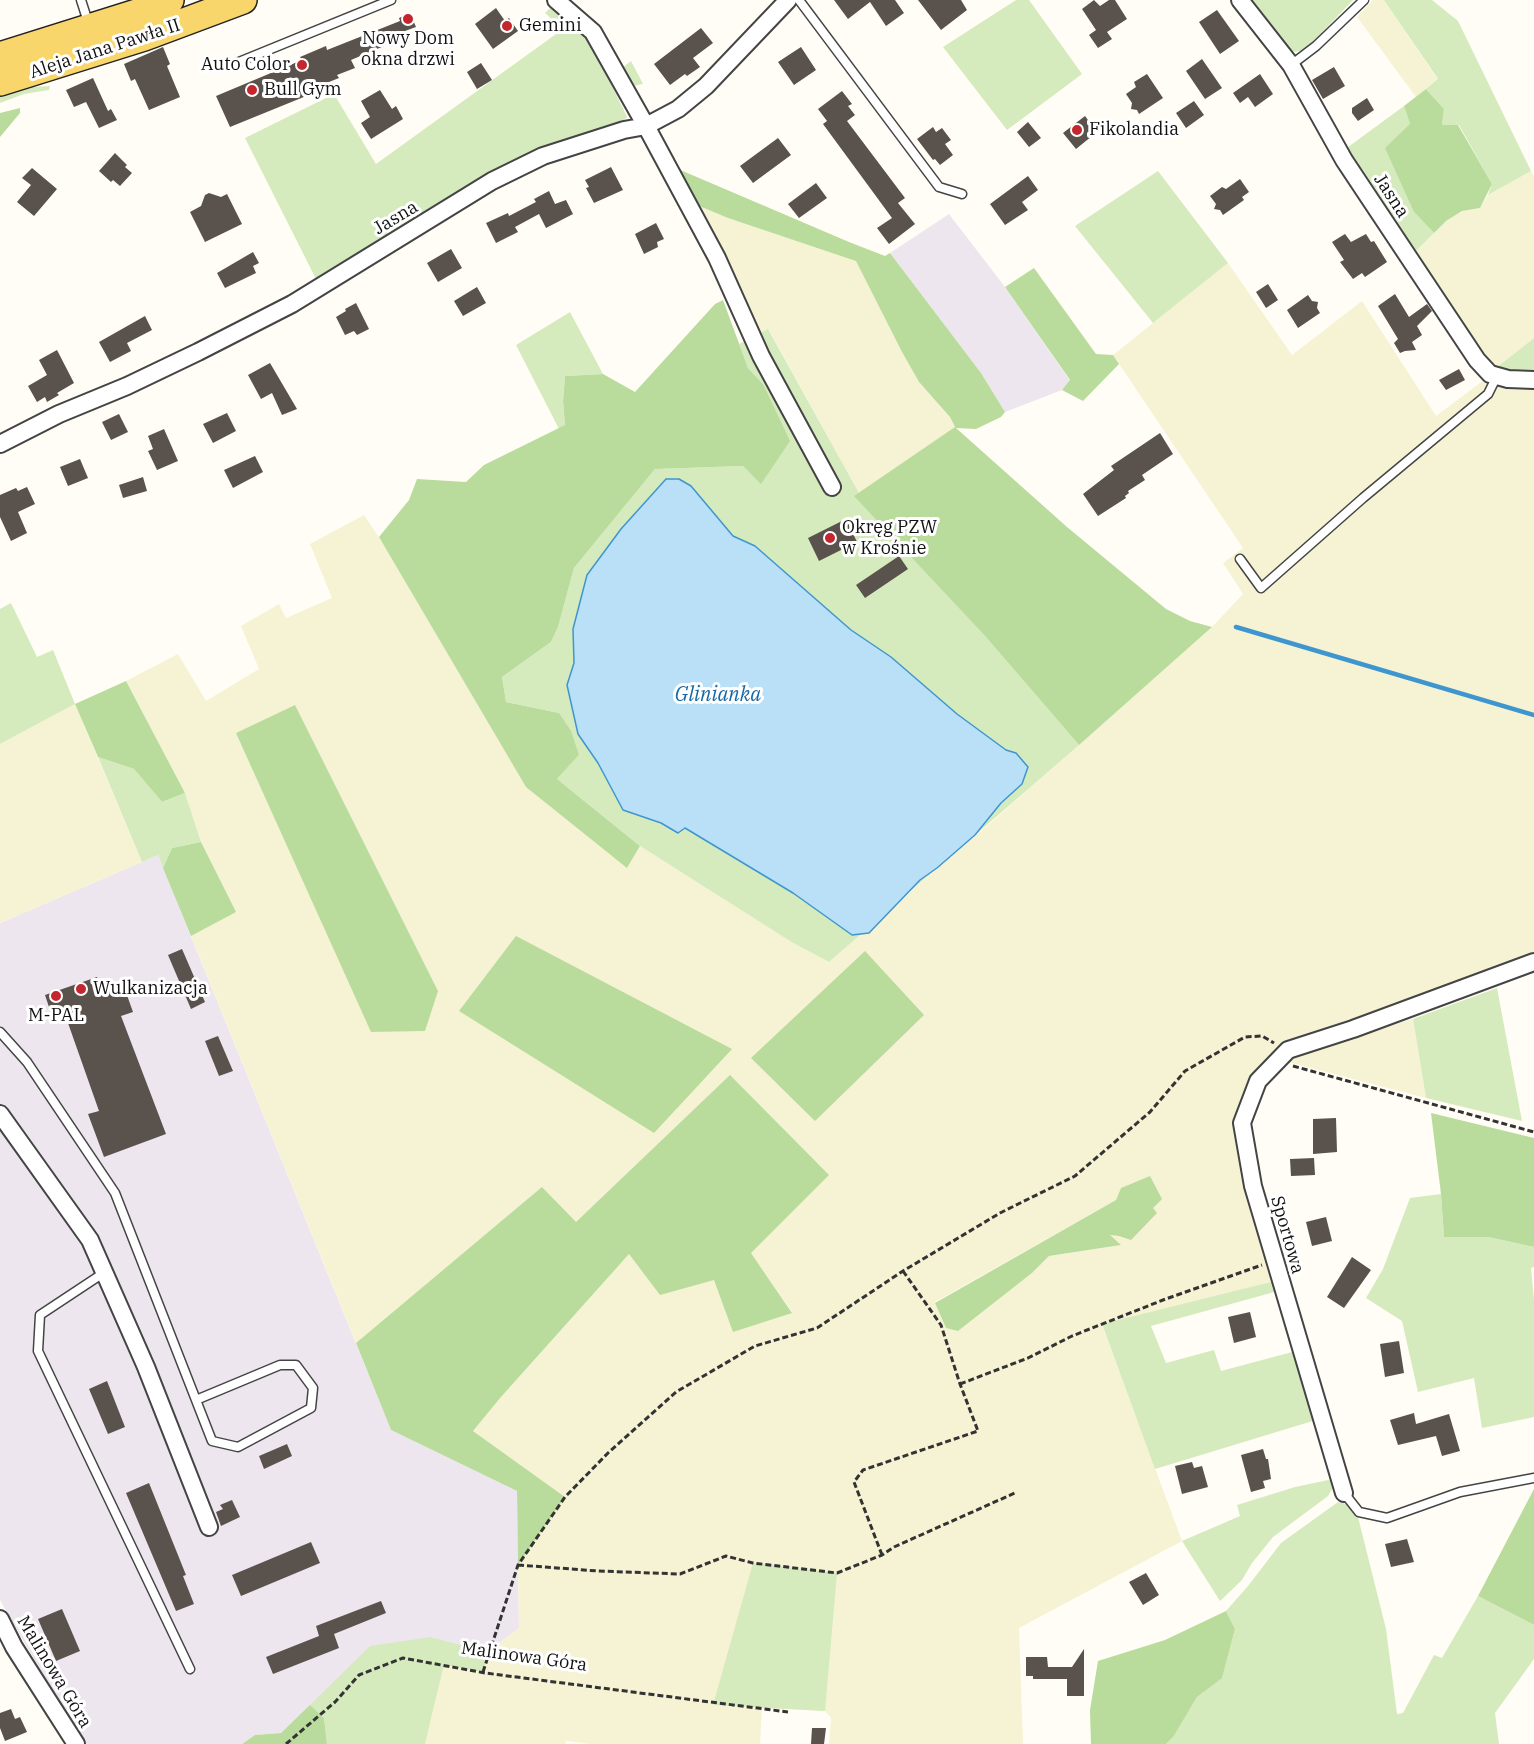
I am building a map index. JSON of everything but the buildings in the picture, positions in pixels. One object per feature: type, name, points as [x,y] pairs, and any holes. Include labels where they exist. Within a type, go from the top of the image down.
[{"type":"main road","name":"Aleja Jana Pawła II","points":[[0,56],[170,0]]},
{"type":"main road","name":"Aleja Jana Pawła II","points":[[0,82],[144,37],[243,0]]},
{"type":"street","points":[[556,0],[593,32],[717,258],[761,356],[832,487]]},
{"type":"street","name":"Jasna","points":[[0,444],[59,414],[127,386],[198,352],[292,304],[492,181],[543,156],[624,130],[646,126],[678,109],[706,86],[788,0]]},
{"type":"street","name":"Jasna","points":[[1240,0],[1291,65],[1344,160],[1461,338],[1490,374],[1497,376]]},
{"type":"street","points":[[1497,376],[1508,379],[1534,380]]},
{"type":"street","points":[[1282,1056],[1534,962]]},
{"type":"street","name":"Sportowa","points":[[1282,1056],[1258,1081],[1242,1123],[1253,1186],[1344,1493]]},
{"type":"street","points":[[0,1114],[90,1240],[146,1367],[209,1527]]},
{"type":"street","name":"Malinowa Góra","points":[[0,1619],[14,1647],[75,1744]]},
{"type":"lane","points":[[81,0],[85,7],[89,28]]},
{"type":"lane","points":[[229,66],[391,0]]},
{"type":"lane","points":[[799,0],[939,187],[962,194]]},
{"type":"lane","points":[[1291,65],[1316,46],[1364,0]]},
{"type":"lane","points":[[1240,559],[1261,588],[1363,498],[1488,394],[1497,376]]},
{"type":"lane","points":[[0,1032],[27,1062],[115,1192],[196,1400],[212,1441],[238,1447],[311,1408],[313,1388],[296,1365],[280,1365],[196,1400]]},
{"type":"lane","points":[[105,1272],[40,1315],[38,1351],[190,1669]]},
{"type":"lane","name":"Sportowa","points":[[1344,1493],[1359,1512],[1387,1518],[1460,1492],[1534,1478]]},
{"type":"path","points":[[483,1672],[518,1565],[565,1497],[608,1453],[676,1392],[755,1346],[817,1328],[903,1271],[1000,1213],[1075,1176],[1150,1112],[1185,1071],[1245,1037],[1262,1036],[1282,1056],[1534,1132]]},
{"type":"path","points":[[960,1384],[1028,1358],[1072,1336],[1163,1300],[1265,1265],[1273,1256]]},
{"type":"path","points":[[882,1556],[854,1482],[863,1470],[978,1431],[940,1324],[903,1271]]},
{"type":"path","points":[[518,1565],[680,1574],[726,1556],[753,1563],[837,1573],[882,1556],[894,1547],[1017,1492]]},
{"type":"path","name":"Malinowa Góra","points":[[286,1744],[335,1702],[359,1675],[403,1658],[483,1672],[788,1712]]},
{"type":"shaded area","points":[[1373,0],[1384,0],[1438,80],[1416,97],[1357,17]]},
{"type":"shaded area","points":[[1531,171],[1534,177],[1534,338],[1496,368],[1483,360],[1416,251],[1446,221],[1462,211],[1480,208],[1488,195]]},
{"type":"shaded area","points":[[692,203],[728,218],[856,260],[919,382],[950,417],[955,428],[859,493],[769,330],[757,336]]},
{"type":"shaded area","points":[[949,214],[1005,287],[1070,381],[1062,390],[1005,412],[981,373],[890,253]]},
{"type":"shaded area","points":[[1228,263],[1292,355],[1362,301],[1436,416],[1484,380],[1534,383],[1534,962],[1288,1050],[1258,1081],[1242,1123],[1280,1280],[1102,1325],[1182,1541],[1019,1628],[1023,1744],[829,1744],[831,1718],[825,1711],[713,1705],[762,1709],[760,1744],[591,1744],[566,1741],[565,1744],[425,1744],[444,1665],[483,1672],[488,1652],[519,1628],[518,1565],[565,1497],[473,1431],[501,1397],[629,1254],[714,1279],[792,1312],[751,1253],[730,1076],[575,1223],[542,1188],[356,1343],[191,936],[235,912],[201,842],[185,793],[126,681],[178,654],[206,701],[259,669],[241,626],[279,604],[286,618],[332,598],[310,544],[364,515],[390,554],[627,868],[640,846],[793,943],[829,962],[1212,627],[1243,594],[1223,563],[1243,548],[1113,355]],"holes":[[[295,706],[438,991],[236,733]],[[1150,1177],[1153,1208],[1119,1236],[1109,1235],[1121,1245],[1049,1256],[1032,1273],[959,1330],[946,1328],[935,1302],[1116,1200],[1121,1188]]]},
{"type":"shaded area","points":[[75,704],[142,862],[0,923],[0,744]]},
{"type":"shaded area","points":[[158,855],[391,1430],[517,1491],[519,1628],[488,1652],[431,1637],[281,1733],[255,1735],[242,1744],[82,1744],[0,1600],[0,923]]},
{"type":"shaded area","points":[[1413,1019],[1426,1098],[1284,1061],[1296,1052]]},
{"type":"green space","points":[[1016,0],[1029,0],[1082,74],[1007,130],[943,47]]},
{"type":"green space","points":[[1251,0],[1353,0],[1306,49],[1295,52],[1286,48]]},
{"type":"green space","points":[[1384,0],[1432,0],[1458,21],[1531,171],[1488,195],[1492,184],[1459,125],[1442,125],[1444,109],[1426,89],[1438,79]]},
{"type":"green space","points":[[552,6],[592,44],[627,117],[623,121],[560,143],[318,283],[245,138],[334,94],[376,164],[563,29],[545,13]]},
{"type":"green space","points":[[631,61],[643,84],[632,86],[622,68]]},
{"type":"green space","points":[[50,86],[49,90],[24,94],[0,103],[0,96],[33,87]]},
{"type":"green space","points":[[1426,89],[1444,109],[1442,125],[1458,125],[1492,184],[1480,208],[1462,211],[1446,221],[1434,233],[1414,212],[1385,148],[1410,124],[1404,106]]},
{"type":"green space","points":[[1404,106],[1410,124],[1414,212],[1434,233],[1416,251],[1363,170],[1344,150]]},
{"type":"green space","points":[[20,108],[20,113],[0,137],[0,113]]},
{"type":"green space","points":[[678,169],[849,242],[885,256],[890,253],[981,373],[1005,412],[1001,417],[976,429],[956,428],[1067,527],[1166,609],[1190,621],[1212,627],[1079,745],[985,636],[854,496],[955,427],[950,417],[919,382],[856,261],[728,218],[692,203]]},
{"type":"green space","points":[[1158,171],[1228,263],[1153,323],[1075,226]]},
{"type":"green space","points":[[1034,268],[1096,354],[1113,355],[1119,364],[1083,401],[1062,390],[1070,380],[1005,287]]},
{"type":"green space","points":[[723,300],[748,368],[763,384],[790,441],[761,484],[743,466],[655,469],[574,568],[558,627],[551,642],[502,677],[506,702],[559,713],[571,731],[579,755],[557,779],[640,846],[627,868],[526,787],[379,537],[409,500],[417,479],[466,482],[484,465],[565,425],[563,401],[565,376],[603,374],[635,392],[715,304]]},
{"type":"green space","points":[[570,312],[603,374],[565,376],[563,401],[565,425],[559,429],[516,345]]},
{"type":"green space","name":"Glinianka","points":[[768,329],[859,493],[855,496],[985,636],[1079,745],[829,962],[793,943],[640,846],[557,779],[579,755],[559,713],[506,702],[502,677],[551,642],[558,627],[574,568],[655,469],[743,466],[761,483],[763,384],[748,368],[739,344]]},
{"type":"green space","points":[[1534,338],[1534,374],[1496,368]]},
{"type":"green space","points":[[11,603],[37,657],[53,650],[75,704],[0,744],[0,609]]},
{"type":"green space","points":[[126,681],[185,793],[162,802],[134,769],[98,757],[75,704]]},
{"type":"green space","points":[[295,705],[438,991],[425,1031],[371,1032],[236,733]]},
{"type":"green space","points":[[98,757],[134,769],[162,802],[185,793],[201,842],[172,848],[163,868],[158,855],[142,862]]},
{"type":"green space","points":[[201,842],[236,912],[191,936],[163,868],[172,848]]},
{"type":"green space","points":[[516,936],[732,1049],[654,1133],[459,1011]]},
{"type":"green space","points":[[865,951],[924,1015],[815,1121],[751,1058]]},
{"type":"green space","points":[[1497,988],[1522,1121],[1426,1098],[1413,1019]]},
{"type":"green space","points":[[730,1075],[829,1175],[751,1253],[792,1313],[733,1332],[714,1280],[660,1295],[629,1254],[473,1431],[565,1497],[518,1565],[517,1491],[391,1430],[356,1343],[542,1187],[576,1222]]},
{"type":"green space","points":[[1431,1113],[1534,1138],[1534,1247],[1488,1237],[1444,1237]]},
{"type":"green space","points":[[1150,1176],[1162,1199],[1153,1208],[1157,1213],[1131,1240],[1110,1235],[1121,1245],[1049,1256],[1032,1273],[958,1331],[946,1328],[935,1303],[1116,1200],[1121,1188]]},
{"type":"green space","points":[[1441,1194],[1444,1237],[1488,1237],[1534,1247],[1534,1267],[1531,1268],[1534,1300],[1534,1417],[1482,1428],[1474,1378],[1418,1392],[1402,1321],[1366,1298],[1383,1269],[1410,1198]]},
{"type":"green space","points":[[1275,1281],[1278,1291],[1151,1326],[1166,1363],[1214,1350],[1221,1371],[1296,1351],[1316,1420],[1155,1469],[1102,1324]]},
{"type":"green space","points":[[1333,1479],[1334,1486],[1328,1496],[1273,1537],[1252,1563],[1242,1580],[1220,1601],[1182,1541],[1240,1516],[1237,1505],[1295,1487]]},
{"type":"green space","points":[[1534,1489],[1534,1625],[1478,1596]]},
{"type":"green space","points":[[1338,1502],[1346,1504],[1358,1517],[1386,1629],[1397,1714],[1403,1713],[1434,1655],[1442,1658],[1478,1596],[1534,1625],[1534,1659],[1495,1713],[1499,1744],[1166,1744],[1174,1736],[1197,1697],[1222,1677],[1235,1629],[1226,1611],[1281,1543]]},
{"type":"green space","points":[[753,1563],[837,1573],[825,1711],[713,1705]]},
{"type":"green space","points":[[1226,1611],[1235,1629],[1222,1678],[1197,1697],[1174,1736],[1166,1744],[1091,1744],[1090,1710],[1098,1661],[1165,1640]]},
{"type":"green space","points":[[431,1637],[488,1652],[483,1672],[444,1665],[425,1744],[327,1744],[324,1718],[310,1705],[370,1646]]},
{"type":"green space","points":[[310,1705],[324,1718],[327,1744],[242,1744],[255,1735],[281,1733]]},
{"type":"water","name":"Glinianka","points":[[666,479],[679,479],[691,486],[733,536],[755,546],[851,630],[891,657],[957,714],[1006,750],[1016,753],[1028,767],[1022,784],[1001,803],[975,835],[920,880],[869,933],[852,935],[793,893],[685,828],[678,833],[661,823],[623,810],[598,763],[578,734],[567,685],[574,663],[573,629],[587,575],[621,529]]},
{"type":"waterway","points":[[1236,627],[1534,715]]},
{"type":"place","name":"Nowy Dom okna drzwi","points":[[408,19]]},
{"type":"place","name":"Gemini","points":[[507,26]]},
{"type":"place","name":"Auto Color","points":[[302,65]]},
{"type":"place","name":"Bull Gym","points":[[252,90]]},
{"type":"place","name":"Fikolandia","points":[[1077,130]]},
{"type":"place","name":"Okręg PZW w Krośnie","points":[[830,538]]},
{"type":"place","name":"Wulkanizacja","points":[[81,989]]},
{"type":"place","name":"M-PAL","points":[[56,996]]}]
